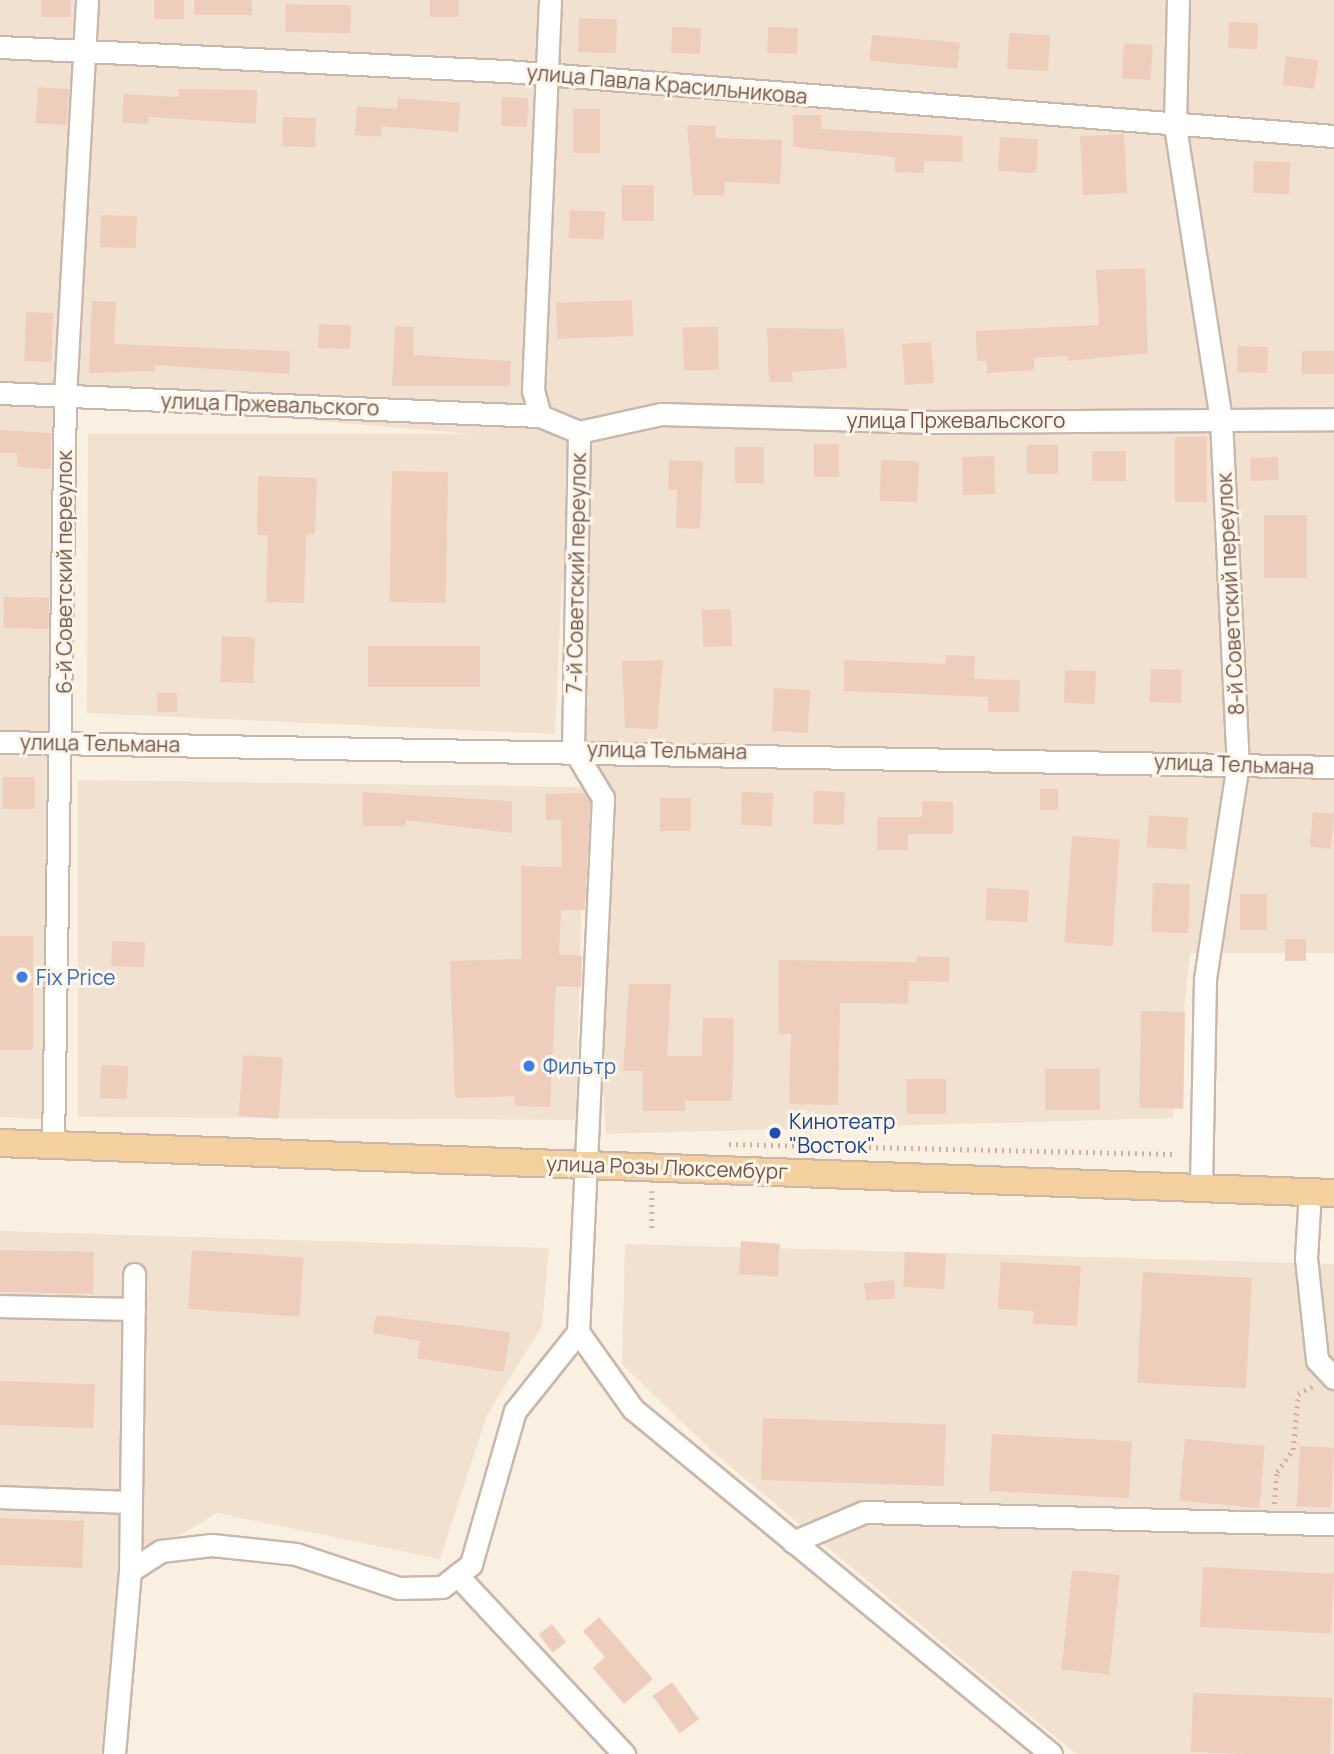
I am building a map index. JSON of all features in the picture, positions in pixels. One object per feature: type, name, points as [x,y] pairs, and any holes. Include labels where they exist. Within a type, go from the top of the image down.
[{"type":"main road","name":"улица Розы Люксембург","points":[[0,1143],[1322,1193]]},
{"type":"street","name":"6-й Советский переулок","points":[[53,1145],[63,743],[65,395],[87,0]]},
{"type":"street","points":[[540,416],[533,390],[550,0]]},
{"type":"street","name":"8-й Советский переулок","points":[[1178,0],[1175,126],[1221,419],[1238,763],[1205,979],[1201,1189]]},
{"type":"street","name":"улица Павла Красильникова","points":[[0,47],[84,54],[545,74],[1175,126],[1334,136]]},
{"type":"street","name":"улица Пржевальского","points":[[0,393],[540,416]]},
{"type":"street","name":"улица Пржевальского","points":[[579,432],[661,414],[934,422],[1334,419]]},
{"type":"street","name":"7-й Советский переулок","points":[[540,416],[579,432],[573,748]]},
{"type":"street","name":"улица Тельмана","points":[[0,741],[573,748],[1334,767]]},
{"type":"street","points":[[130,1571],[162,1551],[212,1545],[296,1554],[399,1588],[442,1587],[471,1564],[488,1520],[515,1411],[578,1332],[603,798],[573,748]]},
{"type":"street","points":[[1322,1193],[1306,1258],[1317,1360],[1332,1378]]},
{"type":"street","points":[[114,1754],[130,1571],[134,1274]]},
{"type":"street","points":[[0,1306],[134,1309]]},
{"type":"street","points":[[578,1332],[633,1409],[1051,1754]]},
{"type":"street","points":[[0,1497],[131,1503]]},
{"type":"street","points":[[793,1542],[864,1512],[1334,1524]]},
{"type":"street","points":[[457,1576],[624,1754]]},
{"type":"path","points":[[721,1144],[1173,1154]]},
{"type":"path","points":[[652,1191],[652,1229]]},
{"type":"path","points":[[1273,1519],[1277,1472],[1293,1450],[1298,1394],[1332,1378]]},
{"type":"shaded area","points":[[0,0],[1334,0],[1334,953],[1190,953],[1173,1118],[606,1134],[584,802],[576,1120],[78,1117],[78,780],[584,787],[562,579],[555,734],[87,713],[88,434],[474,434],[71,400],[43,1119],[0,1117]]},
{"type":"shaded area","points":[[0,1231],[549,1248],[542,1326],[487,1415],[440,1559],[217,1513],[122,1570],[105,1754],[0,1754]]},
{"type":"shaded area","points":[[625,1244],[1334,1264],[1334,1754],[1076,1754],[713,1452],[622,1364]]},
{"type":"building","points":[[41,0],[71,0],[71,17],[41,17]]},
{"type":"building","points":[[154,0],[184,0],[184,19],[154,19]]},
{"type":"building","points":[[194,0],[252,0],[252,15],[194,15]]},
{"type":"building","points":[[430,0],[459,0],[459,17],[430,17]]},
{"type":"building","points":[[286,4],[351,5],[351,33],[286,32]]},
{"type":"building","points":[[579,18],[617,19],[616,53],[578,52]]},
{"type":"building","points":[[1229,22],[1258,23],[1257,49],[1228,48]]},
{"type":"building","points":[[672,27],[701,28],[700,54],[671,53]]},
{"type":"building","points":[[768,27],[798,28],[797,54],[767,53]]},
{"type":"building","points":[[1009,33],[1050,35],[1048,71],[1007,69]]},
{"type":"building","points":[[872,35],[960,43],[957,69],[870,61]]},
{"type":"building","points":[[1124,43],[1153,45],[1150,80],[1122,78]]},
{"type":"building","points":[[1286,56],[1318,60],[1314,89],[1282,85]]},
{"type":"building","points":[[38,87],[69,89],[66,125],[35,123]]},
{"type":"building","points":[[179,89],[257,90],[256,124],[149,117],[148,124],[122,123],[124,94],[179,97]]},
{"type":"building","points":[[502,97],[528,98],[527,127],[501,126]]},
{"type":"building","points":[[398,98],[460,103],[458,132],[382,126],[381,137],[355,135],[357,106],[397,109]]},
{"type":"building","points":[[573,109],[600,109],[600,153],[573,153]]},
{"type":"building","points":[[793,115],[821,115],[821,129],[963,136],[962,162],[924,161],[924,173],[895,172],[895,157],[793,147]]},
{"type":"building","points":[[283,117],[316,118],[315,147],[282,146]]},
{"type":"building","points":[[687,125],[716,126],[715,138],[782,140],[780,184],[725,182],[724,195],[693,195]]},
{"type":"building","points":[[1124,134],[1127,193],[1083,195],[1080,136]]},
{"type":"building","points":[[1000,137],[1038,139],[1036,173],[998,171]]},
{"type":"building","points":[[1254,161],[1290,162],[1289,194],[1253,193]]},
{"type":"building","points":[[622,185],[654,185],[654,221],[622,221]]},
{"type":"building","points":[[570,210],[605,212],[603,240],[569,238]]},
{"type":"building","points":[[101,215],[137,216],[136,248],[100,247]]},
{"type":"building","points":[[1145,268],[1148,353],[1068,361],[1067,356],[1034,358],[1034,370],[987,373],[987,361],[977,361],[976,331],[1099,325],[1096,270]]},
{"type":"building","points":[[632,300],[633,336],[557,339],[556,303]]},
{"type":"building","points":[[92,301],[116,302],[114,344],[290,351],[289,374],[155,365],[155,371],[89,373]]},
{"type":"building","points":[[26,312],[53,313],[51,362],[24,361]]},
{"type":"building","points":[[319,324],[351,325],[350,349],[318,348]]},
{"type":"building","points":[[395,326],[414,327],[413,355],[511,361],[510,386],[392,386]]},
{"type":"building","points":[[718,327],[719,370],[684,371],[683,328]]},
{"type":"building","points":[[767,328],[844,329],[847,368],[792,372],[793,382],[769,382]]},
{"type":"building","points":[[931,342],[934,383],[905,385],[902,344]]},
{"type":"building","points":[[1238,346],[1268,347],[1267,373],[1237,372]]},
{"type":"building","points":[[1302,351],[1334,351],[1334,374],[1302,374]]},
{"type":"building","points":[[0,430],[51,433],[51,469],[17,467],[17,453],[0,453]]},
{"type":"building","points":[[1175,437],[1207,437],[1207,502],[1175,502]]},
{"type":"building","points":[[814,444],[839,444],[839,477],[814,477]]},
{"type":"building","points":[[1027,445],[1058,445],[1058,474],[1027,474]]},
{"type":"building","points":[[735,447],[764,447],[764,483],[735,483]]},
{"type":"building","points":[[1092,451],[1126,451],[1126,481],[1092,481]]},
{"type":"building","points":[[994,456],[995,494],[963,495],[962,457]]},
{"type":"building","points":[[1278,457],[1279,480],[1251,481],[1250,458]]},
{"type":"building","points":[[669,460],[703,461],[700,529],[676,528],[677,490],[668,489]]},
{"type":"building","points":[[881,460],[919,461],[918,502],[880,501]]},
{"type":"building","points":[[392,471],[448,472],[446,603],[390,602]]},
{"type":"building","points":[[258,476],[317,478],[315,534],[306,534],[304,603],[266,602],[268,535],[257,535]]},
{"type":"building","points":[[1264,515],[1307,515],[1307,578],[1264,578]]},
{"type":"building","points":[[4,597],[49,598],[48,629],[3,628]]},
{"type":"building","points":[[731,609],[732,646],[703,647],[702,610]]},
{"type":"building","points":[[222,636],[255,637],[253,683],[220,682]]},
{"type":"building","points":[[368,646],[480,646],[480,687],[368,687]]},
{"type":"building","points":[[946,655],[975,656],[974,679],[1020,680],[1019,712],[988,712],[988,697],[844,691],[844,660],[945,664]]},
{"type":"building","points":[[663,660],[657,729],[625,728],[622,661]]},
{"type":"building","points":[[1151,669],[1182,670],[1181,703],[1150,702]]},
{"type":"building","points":[[1065,670],[1096,671],[1095,704],[1064,703]]},
{"type":"building","points":[[774,688],[810,690],[808,733],[772,731]]},
{"type":"building","points":[[157,693],[177,693],[177,712],[157,712]]},
{"type":"building","points":[[3,777],[35,777],[35,809],[3,809]]},
{"type":"building","points":[[1040,789],[1058,789],[1058,810],[1040,810]]},
{"type":"building","points":[[814,791],[845,792],[844,825],[813,824]]},
{"type":"building","points":[[363,792],[512,801],[512,833],[406,820],[406,826],[362,826]]},
{"type":"building","points":[[742,792],[773,793],[772,826],[741,825]]},
{"type":"building","points":[[585,793],[590,801],[585,910],[561,910],[559,954],[582,956],[581,987],[556,986],[550,1107],[515,1106],[515,1096],[455,1098],[450,961],[521,959],[521,866],[562,867],[561,820],[546,820],[545,794]]},
{"type":"building","points":[[660,798],[691,798],[691,831],[660,831]]},
{"type":"building","points":[[922,801],[953,802],[953,834],[908,834],[908,850],[877,850],[877,817],[922,817]]},
{"type":"building","points":[[1313,812],[1334,814],[1331,849],[1310,847]]},
{"type":"building","points":[[1149,815],[1188,818],[1186,850],[1147,847]]},
{"type":"building","points":[[1072,836],[1120,839],[1112,946],[1065,943]]},
{"type":"building","points":[[1153,883],[1190,884],[1188,933],[1151,932]]},
{"type":"building","points":[[987,888],[1029,890],[1027,922],[985,920]]},
{"type":"building","points":[[1240,894],[1267,894],[1267,930],[1240,930]]},
{"type":"building","points":[[0,936],[33,936],[33,1050],[0,1050]]},
{"type":"building","points":[[1285,939],[1306,939],[1306,961],[1285,961]]},
{"type":"building","points":[[112,941],[145,942],[144,967],[111,966]]},
{"type":"building","points":[[917,956],[950,957],[949,982],[909,981],[908,1004],[840,1003],[838,1105],[789,1104],[791,1034],[778,1034],[779,960],[917,962]]},
{"type":"building","points":[[629,984],[671,984],[667,1056],[702,1056],[703,1018],[734,1018],[732,1101],[685,1101],[685,1111],[643,1111],[643,1071],[623,1071]]},
{"type":"building","points":[[1141,1011],[1185,1012],[1183,1109],[1139,1108]]},
{"type":"building","points":[[243,1055],[283,1058],[279,1119],[239,1116]]},
{"type":"building","points":[[101,1065],[128,1066],[127,1099],[100,1098]]},
{"type":"building","points":[[1045,1069],[1100,1069],[1100,1110],[1045,1110]]},
{"type":"building","points":[[907,1079],[946,1079],[946,1114],[907,1114]]},
{"type":"building","points":[[741,1241],[780,1244],[778,1277],[739,1274]]},
{"type":"building","points":[[0,1250],[94,1252],[93,1294],[0,1292]]},
{"type":"building","points":[[192,1250],[304,1258],[300,1317],[188,1309]]},
{"type":"building","points":[[905,1252],[946,1254],[944,1289],[903,1287]]},
{"type":"building","points":[[1001,1262],[1081,1266],[1077,1326],[1033,1324],[1034,1311],[998,1309]]},
{"type":"building","points":[[1143,1272],[1252,1278],[1246,1389],[1137,1383]]},
{"type":"building","points":[[895,1280],[895,1299],[866,1300],[864,1283]]},
{"type":"building","points":[[376,1315],[510,1332],[504,1372],[417,1358],[420,1341],[373,1333]]},
{"type":"building","points":[[0,1381],[95,1384],[93,1428],[0,1425]]},
{"type":"building","points":[[763,1418],[946,1424],[944,1486],[761,1480]]},
{"type":"building","points":[[992,1434],[1132,1441],[1129,1498],[989,1491]]},
{"type":"building","points":[[1185,1439],[1265,1446],[1259,1508],[1180,1501]]},
{"type":"building","points":[[1300,1446],[1334,1448],[1331,1508],[1297,1506]]},
{"type":"building","points":[[0,1518],[84,1521],[82,1568],[0,1565]]},
{"type":"building","points":[[1203,1567],[1334,1574],[1331,1634],[1200,1627]]},
{"type":"building","points":[[1072,1570],[1120,1575],[1109,1674],[1062,1669]]},
{"type":"building","points":[[599,1617],[653,1679],[624,1704],[593,1668],[605,1657],[583,1631]]},
{"type":"building","points":[[552,1624],[566,1642],[553,1653],[539,1634]]},
{"type":"building","points":[[672,1682],[699,1719],[680,1733],[653,1696]]},
{"type":"building","points":[[1193,1693],[1332,1698],[1330,1754],[1191,1752]]},
{"type":"place","name":"Fix Price","points":[[22,977]]},
{"type":"place","name":"Фильтр","points":[[529,1066]]},
{"type":"place","name":"Кинотеатр \"Восток\"","points":[[775,1133]]}]
